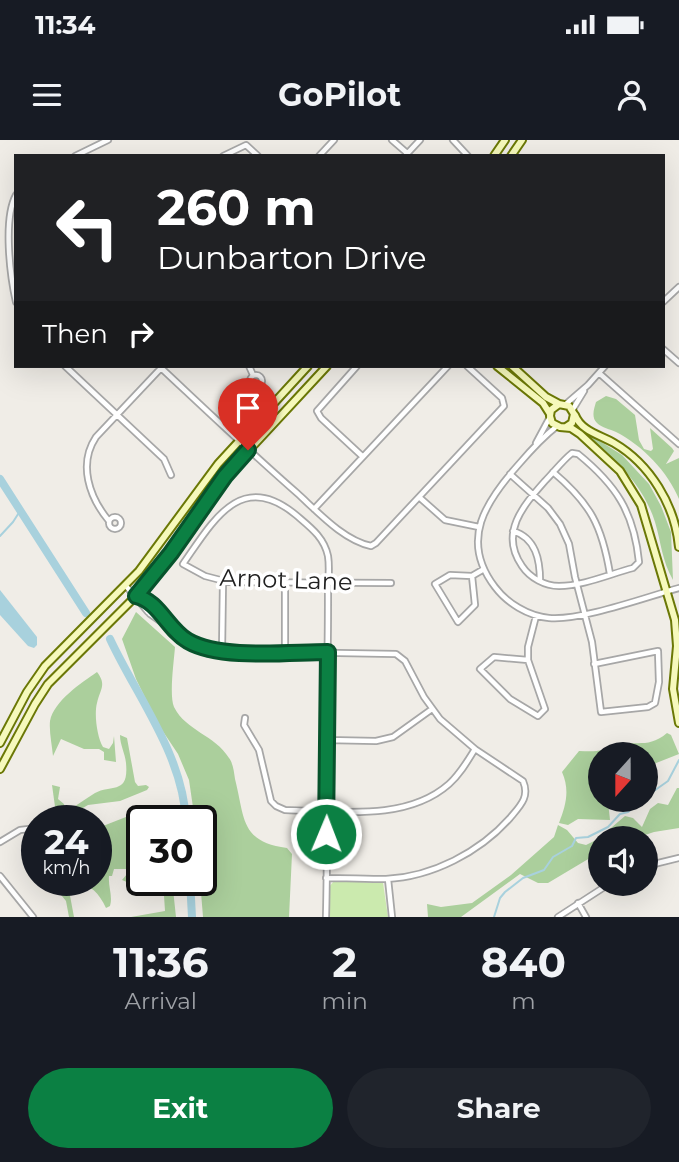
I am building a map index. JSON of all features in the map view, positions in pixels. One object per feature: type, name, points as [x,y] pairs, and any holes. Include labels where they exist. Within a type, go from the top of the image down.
[{"type":"main road","points":[[0,743],[20,703],[42,670],[126,586],[238,440],[306,368]]},
{"type":"main road","points":[[0,769],[48,684],[136,596],[171,553],[225,476],[325,368]]},
{"type":"main road","points":[[499,368],[543,403],[557,426],[580,434],[620,471],[632,488],[646,520],[677,635],[673,689],[679,723]]},
{"type":"main road","points":[[514,368],[546,397],[563,404],[573,412],[579,424],[623,449],[653,479],[672,514],[679,547]]},
{"type":"main road","points":[[550,415],[553,408],[563,404]]},
{"type":"main road","points":[[566,427],[572,423],[573,412]]},
{"type":"street","points":[[79,154],[108,140]]},
{"type":"street","points":[[321,154],[334,140]]},
{"type":"street","points":[[392,140],[405,154]]},
{"type":"street","points":[[407,154],[420,140]]},
{"type":"street","points":[[453,140],[466,154]]},
{"type":"street","points":[[227,154],[246,145],[256,154]]},
{"type":"street","points":[[93,147],[96,154]]},
{"type":"street","points":[[14,199],[8,223],[14,282]]},
{"type":"street","points":[[665,300],[679,287]]},
{"type":"street","points":[[665,351],[679,363]]},
{"type":"street","points":[[67,368],[164,459],[171,475]]},
{"type":"street","points":[[109,521],[89,484],[86,462],[92,443],[159,368]]},
{"type":"street","points":[[163,368],[314,509],[341,530],[370,546],[376,543],[504,406],[502,398],[469,368]]},
{"type":"street","points":[[250,368],[253,375]]},
{"type":"street","points":[[355,368],[317,411],[321,418],[362,456]]},
{"type":"street","points":[[314,509],[447,368]]},
{"type":"street","points":[[573,412],[588,385],[603,368]]},
{"type":"street","points":[[598,373],[679,444]]},
{"type":"street","points":[[563,404],[588,385]]},
{"type":"street","points":[[534,447],[550,415]]},
{"type":"street","points":[[557,426],[534,447],[491,498],[479,527],[479,549],[484,569],[499,593],[515,606],[536,616],[561,618],[679,588]]},
{"type":"street","points":[[575,453],[609,482],[624,504],[633,525],[639,562],[633,568],[560,586],[540,581],[527,573],[512,545],[517,516],[554,472],[568,455],[575,453]]},
{"type":"street","points":[[554,472],[576,492],[596,519],[610,574]]},
{"type":"street","points":[[510,474],[534,494],[555,517],[565,533],[572,553],[601,712],[655,704],[659,682],[658,651],[594,664]]},
{"type":"street","points":[[419,497],[449,522],[479,527]]},
{"type":"street","name":"Arnot Lane","points":[[328,583],[328,557],[317,534],[285,506],[264,498],[241,499],[223,510],[183,564],[205,576],[223,581],[328,583],[391,583]]},
{"type":"street","points":[[513,531],[525,537],[533,546],[540,565],[540,581]]},
{"type":"street","points":[[472,576],[475,605],[458,622],[435,584],[450,575],[472,576],[484,569]]},
{"type":"street","points":[[222,651],[223,581]]},
{"type":"street","points":[[285,582],[285,652]]},
{"type":"street","points":[[326,917],[328,583]]},
{"type":"street","points":[[126,586],[136,596],[148,617],[156,619]]},
{"type":"street","points":[[136,596],[149,603],[173,630]]},
{"type":"street","points":[[142,607],[193,644],[222,651],[396,654],[405,661],[432,709],[452,730],[475,749],[520,778],[526,789],[522,803],[501,828],[467,853],[425,871],[388,879],[326,878]]},
{"type":"street","points":[[528,660],[494,657],[480,669],[493,685],[510,699],[538,716],[545,709],[528,660],[528,647],[536,616]]},
{"type":"street","points":[[327,740],[376,741],[393,737],[432,709]]},
{"type":"street","points":[[245,718],[244,725],[259,750],[269,796],[273,804],[285,810],[381,811],[415,804],[449,784],[461,772],[475,749]]},
{"type":"street","points":[[0,842],[21,830]]},
{"type":"street","points":[[658,863],[679,858]]},
{"type":"street","points":[[0,876],[33,917]]},
{"type":"street","points":[[388,879],[392,917]]},
{"type":"street","points":[[558,917],[590,896]]},
{"type":"street","points":[[578,903],[586,917]]},
{"type":"green space","points":[[606,396],[616,399],[635,415],[639,440],[644,449],[653,449],[650,428],[672,448],[674,451],[666,464],[679,458],[679,499],[661,469],[644,452],[626,438],[595,421],[596,402]]},
{"type":"green space","points":[[579,428],[622,455],[649,484],[671,532],[673,580],[664,559],[655,522],[642,494],[624,470],[578,430]]},
{"type":"green space","points":[[136,612],[175,647],[172,686],[174,707],[186,722],[223,750],[230,760],[243,816],[253,834],[272,845],[287,848],[292,854],[289,917],[203,917],[201,896],[217,896],[217,805],[193,805],[189,780],[178,754],[158,724],[136,679],[122,639]]},
{"type":"green space","points":[[97,672],[102,684],[96,708],[98,732],[103,747],[109,749],[114,736],[116,762],[104,760],[104,752],[99,749],[84,749],[61,739],[53,756],[50,721],[57,706],[83,681]]},
{"type":"green space","points":[[667,733],[671,735],[679,754],[658,762],[658,742],[649,742]]},
{"type":"green space","points":[[120,735],[127,738],[135,782],[138,786],[149,787],[147,790],[120,801],[77,805],[101,790],[118,787],[125,780],[126,763]]},
{"type":"green space","points":[[579,751],[588,751],[588,812],[609,812],[610,820],[578,819],[568,825],[559,823],[566,798],[562,772]]},
{"type":"green space","points":[[52,785],[60,787],[58,799],[64,804],[55,805]]},
{"type":"green space","points":[[679,788],[679,828],[658,831],[658,826],[642,826],[649,812],[658,812],[658,803],[668,805]]},
{"type":"green space","points":[[625,816],[633,818],[641,826],[613,826]]},
{"type":"green space","points":[[126,817],[126,869],[114,869],[112,876],[112,822]]},
{"type":"green space","points":[[558,825],[567,830],[578,843],[588,844],[588,859],[548,883],[538,883],[520,874],[461,917],[428,917],[427,904],[441,907],[472,903],[511,875],[554,837]]},
{"type":"green space","points":[[334,881],[383,883],[388,917],[328,917],[329,887]]},
{"type":"green space","points":[[62,896],[70,896],[74,917],[69,917],[66,901]]},
{"type":"green space","points":[[111,896],[110,906],[106,908],[99,897]]},
{"type":"green space","points":[[164,896],[174,896],[176,917],[131,917],[165,911]]},
{"type":"water","points":[[0,590],[37,637],[37,645],[34,648],[28,646],[0,615]]},
{"type":"waterway","points":[[0,479],[86,613]]},
{"type":"waterway","points":[[0,536],[20,511]]},
{"type":"waterway","points":[[110,639],[168,750],[177,773],[184,805]]},
{"type":"waterway","points":[[494,917],[500,898],[505,892],[523,878],[544,870],[553,857],[572,846],[576,838],[588,837],[608,827],[620,814],[645,801],[668,781],[679,760]]},
{"type":"waterway","points":[[191,896],[192,917]]},
{"type":"route","points":[[248,450],[225,476],[171,553],[136,596],[149,603],[179,636],[208,649],[234,652],[328,652],[326,834]]}]
